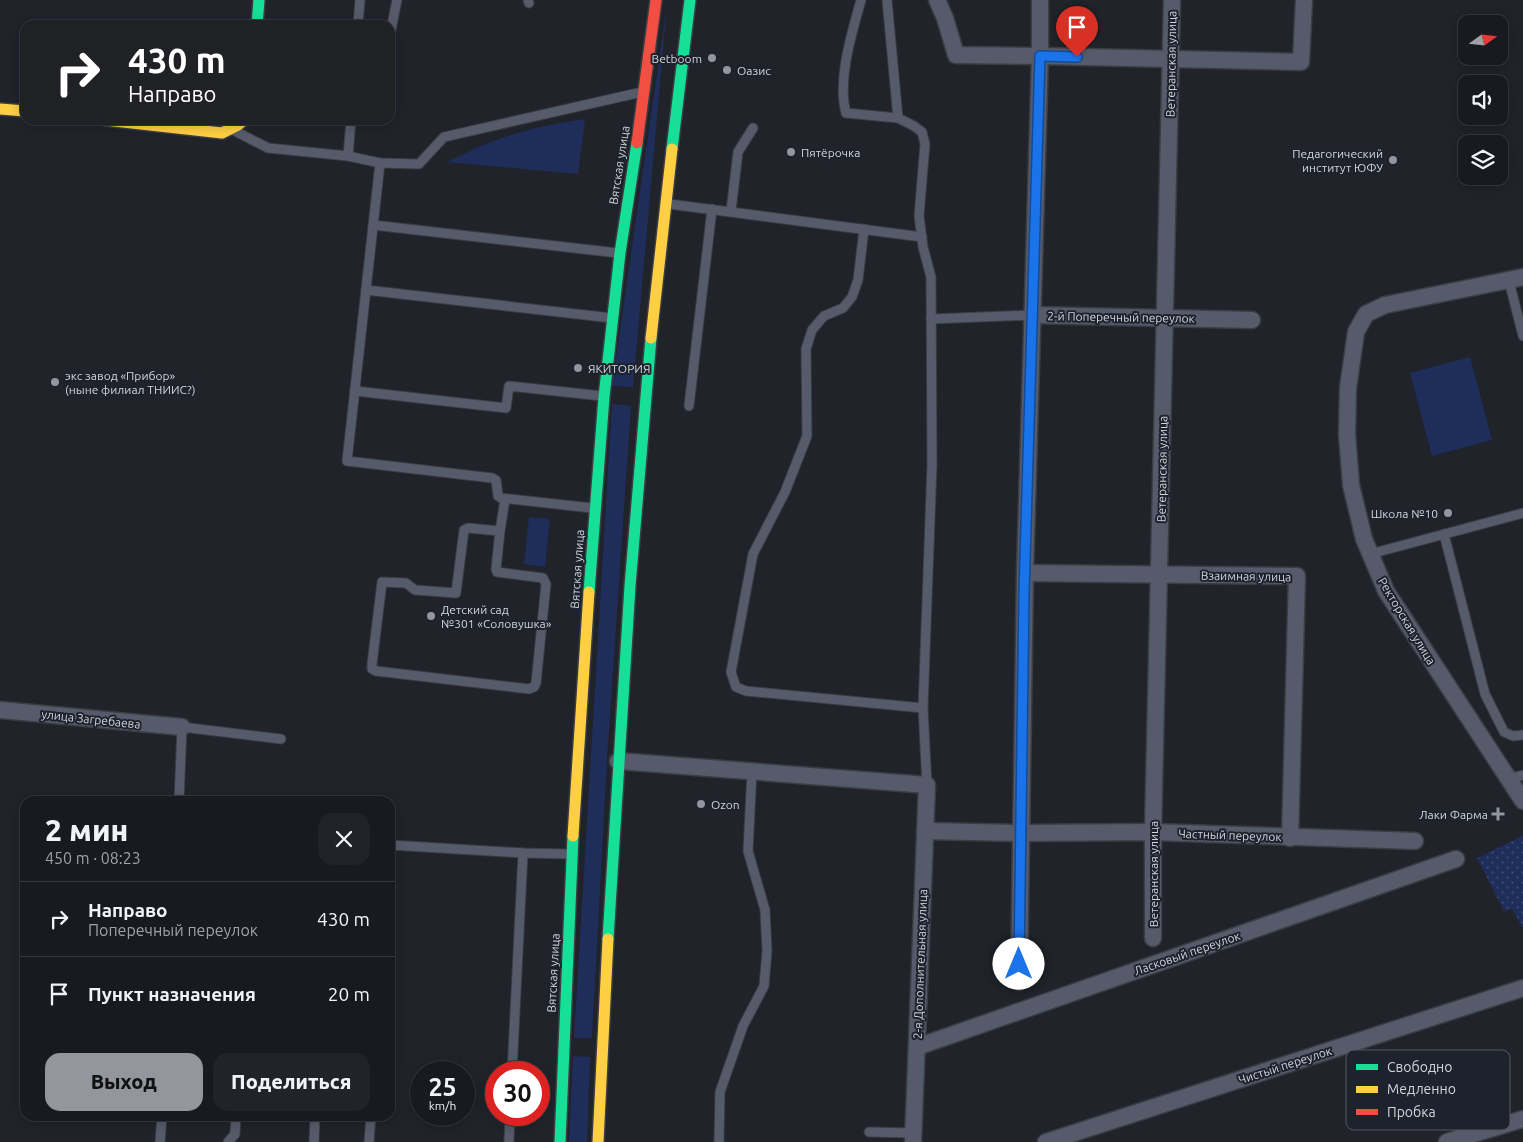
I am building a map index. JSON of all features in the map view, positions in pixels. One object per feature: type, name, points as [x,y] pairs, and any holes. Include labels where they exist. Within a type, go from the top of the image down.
[{"type":"main road","points":[[257,20],[259,0]]},
{"type":"main road","name":"Вятская улица","points":[[560,1142],[572,854],[595,509],[609,395],[613,318],[620,253],[645,92],[656,0]]},
{"type":"main road","points":[[598,1142],[618,761],[642,399],[690,0]]},
{"type":"main road","points":[[0,109],[20,111]]},
{"type":"main road","points":[[150,125],[222,133],[239,125]]},
{"type":"main road","points":[[564,1044],[575,1052]]},
{"type":"main road","points":[[591,1051],[602,1044]]},
{"type":"street","points":[[937,0],[945,18],[956,55],[1301,62],[1304,0]]},
{"type":"street","points":[[1019,982],[1025,573],[1040,0]]},
{"type":"street","name":"Ветеранская улица","points":[[1153,938],[1153,832],[1172,0]]},
{"type":"street","name":"Ректорская улица","points":[[1516,279],[1385,305],[1366,314],[1356,332],[1348,388],[1347,434],[1351,485],[1364,539],[1386,591],[1516,777],[1523,802]]},
{"type":"street","name":"2-й Поперечный переулок","points":[[1032,315],[1252,320]]},
{"type":"street","name":"Взаимная улица","points":[[1025,573],[1297,576],[1290,838]]},
{"type":"street","name":"улица Загребаева","points":[[0,710],[182,727]]},
{"type":"street","points":[[618,761],[927,785]]},
{"type":"street","name":"2-я Дополнительная улица","points":[[913,1137],[927,785]]},
{"type":"street","name":"Частный переулок","points":[[924,831],[1020,833],[1153,832],[1415,841]]},
{"type":"street","name":"Ласковый переулок","points":[[917,1047],[1456,858]]},
{"type":"street","name":"Чистый переулок","points":[[1046,1142],[1523,988]]},
{"type":"street","points":[[1510,1123],[1523,1119]]},
{"type":"street","points":[[1448,1142],[1487,1130]]},
{"type":"lane","points":[[358,20],[360,0]]},
{"type":"lane","points":[[393,20],[397,0]]},
{"type":"lane","points":[[861,0],[845,72],[843,101],[846,113],[898,118],[922,132],[925,144],[919,216],[931,277],[932,465],[923,708],[927,785]]},
{"type":"lane","points":[[887,0],[898,118]]},
{"type":"lane","points":[[230,129],[268,148],[348,156],[380,163],[419,164],[444,137],[645,92]]},
{"type":"lane","points":[[348,156],[351,125]]},
{"type":"lane","points":[[731,211],[738,152],[753,128]]},
{"type":"lane","points":[[380,163],[347,461],[492,478],[496,480],[498,485],[498,496],[595,509]]},
{"type":"lane","points":[[665,204],[922,236]]},
{"type":"lane","points":[[689,406],[712,209]]},
{"type":"lane","points":[[373,225],[620,253]]},
{"type":"lane","points":[[864,229],[858,280],[852,297],[843,308],[824,316],[812,330],[806,349],[807,436],[785,492],[752,554],[731,672],[736,686],[746,691],[923,708]]},
{"type":"lane","points":[[1516,279],[1523,336]]},
{"type":"lane","points":[[366,290],[613,318]]},
{"type":"lane","name":"2-й Поперечный переулок","points":[[931,319],[1032,315]]},
{"type":"lane","points":[[355,391],[506,408],[509,386],[609,395]]},
{"type":"lane","points":[[500,532],[468,528],[464,530],[456,593],[415,590],[404,582],[382,582],[372,669],[529,689],[534,688],[546,584],[543,578],[497,572],[505,498]]},
{"type":"lane","points":[[1370,554],[1523,513]]},
{"type":"lane","points":[[1444,534],[1485,694],[1504,732],[1513,736],[1523,735]]},
{"type":"lane","points":[[179,796],[182,727],[281,739]]},
{"type":"lane","points":[[719,1142],[720,1092],[744,1026],[764,986],[767,951],[765,910],[748,851],[752,771]]},
{"type":"lane","points":[[395,845],[572,854]]},
{"type":"lane","points":[[513,1061],[523,853]]},
{"type":"lane","points":[[160,1142],[162,1121]]},
{"type":"lane","points":[[228,1142],[234,1134],[235,1121]]},
{"type":"lane","points":[[314,1142],[315,1121]]},
{"type":"lane","points":[[369,1142],[371,1121]]},
{"type":"lane","points":[[509,1142],[510,1126]]},
{"type":"lane","points":[[869,1132],[913,1137]]},
{"type":"shaded area","points":[[667,5],[633,387],[612,386]]},
{"type":"shaded area","points":[[585,119],[578,174],[448,162],[498,139],[531,129]]},
{"type":"shaded area","points":[[1470,357],[1492,440],[1432,456],[1410,373]]},
{"type":"shaded area","points":[[612,404],[631,406],[607,759],[592,1038],[574,1038]]},
{"type":"shaded area","points":[[529,517],[550,519],[545,567],[524,564]]},
{"type":"shaded area","points":[[1522,836],[1523,928],[1512,909],[1504,911],[1477,858]]},
{"type":"shaded area","points":[[573,1056],[590,1057],[587,1142],[569,1142]]},
{"type":"traffic: fast","points":[[257,20],[259,0]]},
{"type":"traffic: fast","points":[[672,149],[690,0]]},
{"type":"traffic: fast","points":[[589,592],[604,397],[620,253],[637,143]]},
{"type":"traffic: fast","points":[[608,939],[630,586],[651,338]]},
{"type":"traffic: fast","points":[[560,1142],[573,836]]},
{"type":"traffic: slow","points":[[0,109],[20,111]]},
{"type":"traffic: slow","points":[[150,125],[222,133],[238,125]]},
{"type":"traffic: slow","points":[[651,338],[672,149]]},
{"type":"traffic: slow","points":[[573,836],[589,592]]},
{"type":"traffic: slow","points":[[598,1142],[608,939]]},
{"type":"traffic: jam","points":[[637,143],[656,0]]},
{"type":"place","name":"Betboom","points":[[712,58]]},
{"type":"place","name":"Оазис","points":[[727,70]]},
{"type":"place","name":"Пятёрочка","points":[[791,152]]},
{"type":"place","name":"Педагогический институт ЮФУ","points":[[1393,160]]},
{"type":"place","name":"ЯКИТОРИЯ","points":[[578,368]]},
{"type":"place","name":"экс завод «Прибор» (ныне филиал ТНИИС?)","points":[[55,382]]},
{"type":"place","name":"Школа №10","points":[[1448,513]]},
{"type":"place","name":"Детский сад №301 «Соловушка»","points":[[431,616]]},
{"type":"place","name":"Ozon","points":[[701,804]]},
{"type":"place","name":"Лаки Фарма","points":[[1498,814]]},
{"type":"route","points":[[1019,964],[1024,593],[1040,56],[1077,57]]}]
